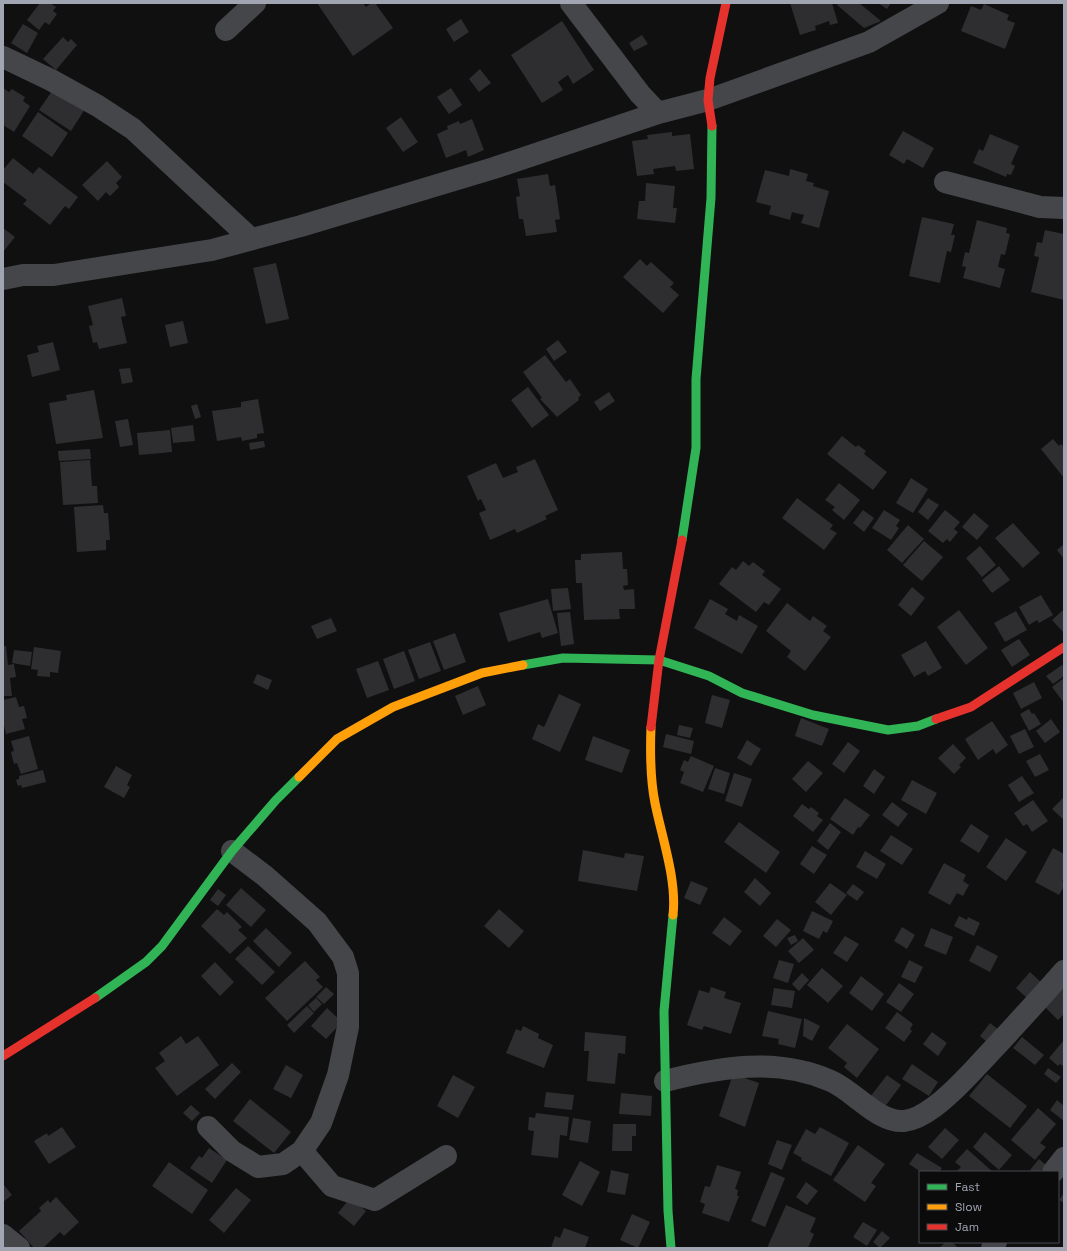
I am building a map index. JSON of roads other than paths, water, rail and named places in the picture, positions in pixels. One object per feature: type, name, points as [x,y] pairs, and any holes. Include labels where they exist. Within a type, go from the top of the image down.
[{"type":"street","points":[[226,30],[255,3]]},
{"type":"street","points":[[571,3],[640,94],[658,113]]},
{"type":"street","points":[[671,1248],[668,1211],[664,1011],[675,898],[655,801],[650,762],[652,710],[659,660],[679,556],[696,448],[696,379],[711,198],[712,123],[708,100],[710,78],[726,3]]},
{"type":"street","points":[[3,279],[23,275],[54,275],[212,250],[494,168],[658,113],[708,100],[869,42],[938,3]]},
{"type":"street","points":[[3,57],[51,80],[98,106],[133,130],[251,239]]},
{"type":"street","points":[[945,182],[1040,207],[1064,208]]},
{"type":"street","points":[[3,1056],[89,1002],[146,962],[162,946],[232,851],[276,800],[337,739],[393,707],[490,672],[563,658],[659,660],[709,676],[742,693],[813,715],[888,730],[918,726],[971,707],[1064,647]]},
{"type":"street","points":[[208,1127],[232,1152],[258,1167],[283,1164],[302,1151],[320,1123],[338,1075],[348,1027],[348,973],[343,957],[317,922],[265,876],[232,851]]},
{"type":"street","points":[[665,1080],[695,1074],[761,1065],[805,1072],[832,1081],[854,1094],[873,1110],[888,1118],[904,1121],[920,1116],[930,1110],[953,1091],[1030,1010],[1064,971]]},
{"type":"street","points":[[302,1151],[332,1186],[375,1200],[446,1156]]},
{"type":"street","points":[[1053,1171],[1064,1158]]},
{"type":"street","points":[[3,1235],[19,1248]]}]
